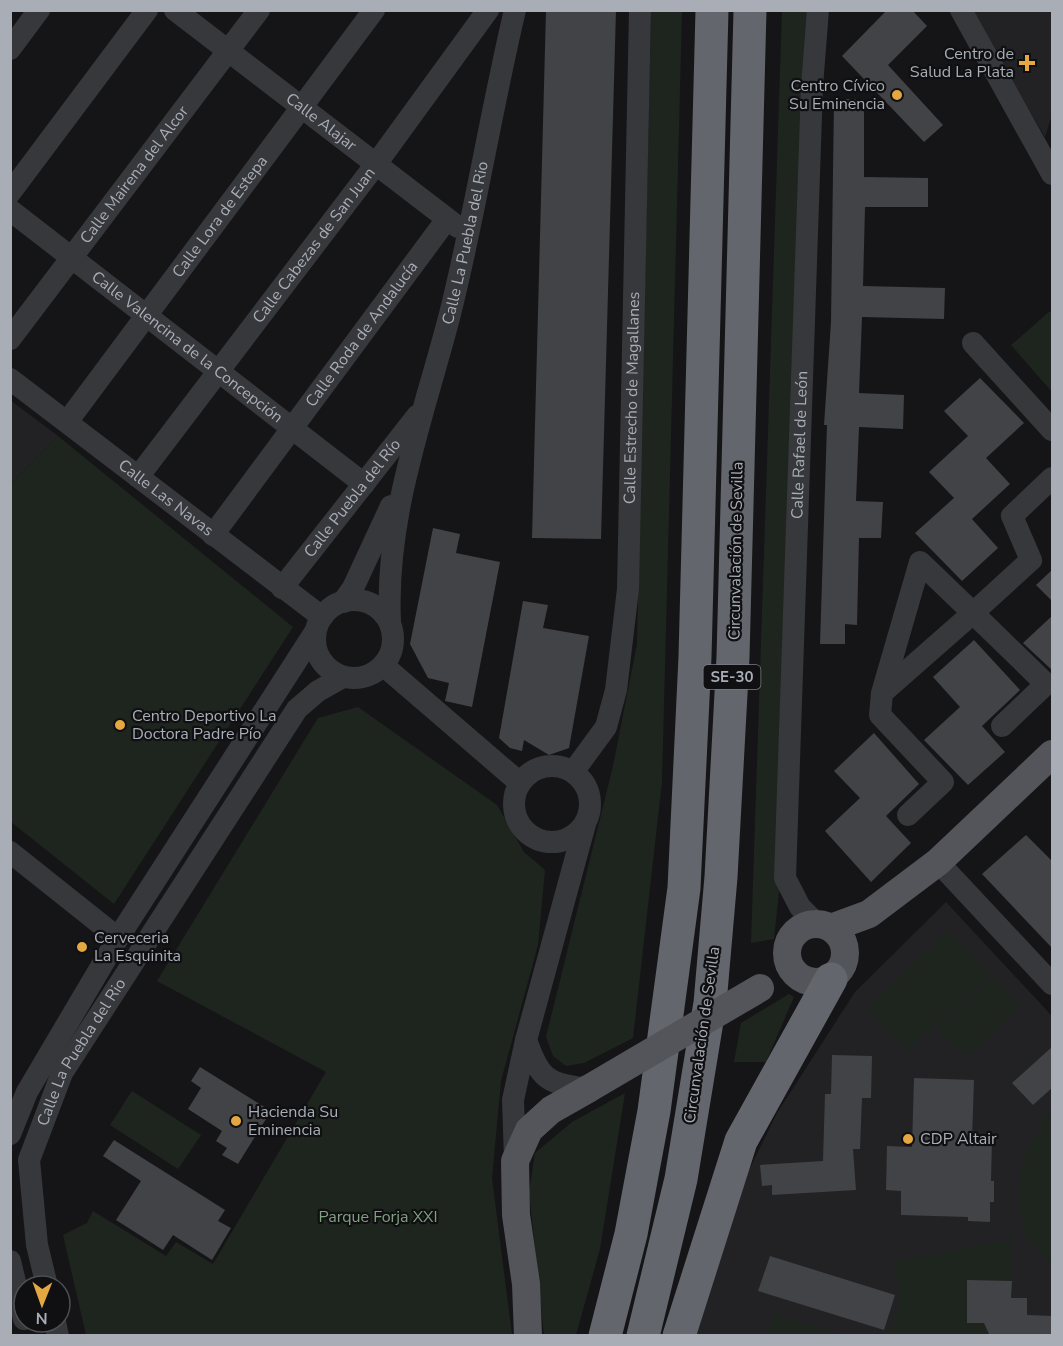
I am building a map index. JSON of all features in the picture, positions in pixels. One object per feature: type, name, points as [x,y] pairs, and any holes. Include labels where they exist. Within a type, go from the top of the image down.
[{"type":"highway","name":"SE-30","points":[[605,1335],[630,1234],[654,1111],[684,888],[695,657],[712,10]]},
{"type":"highway","name":"Circunvalación de Sevilla","points":[[643,1335],[681,1179],[710,1003],[721,878],[733,657],[750,10]]},
{"type":"highway","points":[[680,1335],[741,1141],[838,966]]},
{"type":"main road","points":[[869,914],[824,926],[799,929],[792,936],[788,945],[793,968],[815,983],[838,966],[869,914],[938,861],[1053,754]]},
{"type":"main road","points":[[824,926],[844,944],[838,966]]},
{"type":"main road","points":[[528,1335],[526,1284],[516,1215],[515,1161],[530,1130],[551,1110],[793,968]]},
{"type":"street","points":[[10,49],[39,10]]},
{"type":"street","points":[[10,193],[147,10]]},
{"type":"street","name":"Calle Alajar","points":[[175,10],[466,234]]},
{"type":"street","name":"Calle Mairena del Alcor","points":[[10,339],[258,10]]},
{"type":"street","name":"Calle Lora de Estepa","points":[[67,422],[374,10]]},
{"type":"street","name":"Calle Cabezas de San Juan","points":[[138,477],[376,164],[488,10]]},
{"type":"street","name":"Calle La Puebla del Rio","points":[[405,472],[450,313],[515,10]]},
{"type":"street","name":"Calle Estrecho de Magallanes","points":[[573,772],[606,727],[616,690],[628,588],[640,10]]},
{"type":"street","name":"Calle Rafael de León","points":[[818,10],[812,86],[785,878],[800,907],[824,926]]},
{"type":"street","points":[[961,10],[1048,167]]},
{"type":"street","points":[[1048,167],[1053,134]]},
{"type":"street","name":"Calle Valencina de la Concepción","points":[[10,210],[364,484]]},
{"type":"street","name":"Calle Roda de Andalucía","points":[[213,535],[447,219]]},
{"type":"street","points":[[973,344],[1053,430]]},
{"type":"street","name":"Calle Las Navas","points":[[10,378],[282,588],[319,624]]},
{"type":"street","name":"Calle Puebla del Río","points":[[282,588],[423,408]]},
{"type":"street","points":[[343,602],[353,588],[375,542],[405,472]]},
{"type":"street","points":[[390,621],[381,610],[370,603],[356,600],[331,607],[319,624],[318,655],[332,672],[343,677],[365,677],[384,666],[394,644],[388,588],[405,472]]},
{"type":"street","points":[[882,693],[1030,560],[1012,516],[1053,478]]},
{"type":"street","points":[[908,815],[943,782],[880,715],[882,693],[920,562],[1046,684],[1002,726]]},
{"type":"street","name":"Calle La Puebla del Rio","points":[[10,1134],[27,1092],[118,938],[319,624]]},
{"type":"street","points":[[384,666],[520,783]]},
{"type":"street","name":"Calle La Puebla del Rio","points":[[44,1274],[37,1245],[29,1160],[62,1073],[297,709],[318,691],[343,677]]},
{"type":"street","points":[[515,1161],[513,1100],[525,1040],[567,894],[585,824],[590,813],[588,790],[573,772],[550,766],[533,771],[520,783],[515,794],[516,817],[530,836],[541,841],[559,863],[567,894]]},
{"type":"street","points":[[541,841],[566,840],[585,824]]},
{"type":"street","points":[[10,852],[118,938]]},
{"type":"street","points":[[938,861],[1053,984]]},
{"type":"street","points":[[525,1040],[536,1068],[555,1084],[588,1089]]},
{"type":"shaded area","name":"Centro de Salud La Plata","points":[[972,11],[1052,11],[1052,115],[1045,137]]},
{"type":"shaded area","points":[[10,400],[58,436],[11,484],[10,484]]},
{"type":"shaded area","name":"CDP Altair","points":[[946,902],[1052,1016],[1052,1335],[696,1336],[748,1172],[777,1113],[855,992]]},
{"type":"green space","points":[[651,11],[682,11],[662,782],[633,1038],[584,1063],[566,1066],[553,1056],[546,1037],[613,766],[637,644]]},
{"type":"green space","points":[[782,11],[808,11],[780,882],[774,939],[751,943]]},
{"type":"green space","points":[[1050,311],[1052,314],[1052,392],[1011,345]]},
{"type":"green space","name":"Centro Deportivo La Doctora Padre Pío","points":[[58,436],[293,627],[114,904],[11,822],[11,484]]},
{"type":"green space","name":"Parque Forja XXI","points":[[358,707],[497,805],[524,852],[545,870],[538,945],[501,1081],[492,1178],[512,1335],[86,1335],[63,1235],[87,1223],[93,1211],[166,1256],[176,1242],[213,1264],[326,1072],[157,981],[318,718]]},
{"type":"green space","points":[[949,931],[989,974],[907,1051],[866,1009]]},
{"type":"green space","points":[[992,976],[1020,1005],[966,1057],[937,1027]]},
{"type":"green space","points":[[789,994],[794,997],[766,1062],[734,1062],[741,1023]]},
{"type":"green space","points":[[132,1091],[201,1135],[178,1169],[110,1125]]},
{"type":"green space","points":[[625,1093],[600,1249],[576,1335],[544,1335],[529,1192],[535,1153],[572,1122]]},
{"type":"green space","points":[[1052,1111],[1052,1262],[1036,1249],[1025,1231],[1020,1211],[1019,1189],[1022,1167],[1030,1146]]},
{"type":"green space","points":[[1012,1240],[1012,1281],[967,1281],[967,1323],[984,1323],[989,1334],[1005,1335],[891,1334],[901,1290],[891,1262]]},
{"type":"green space","points":[[773,1314],[842,1335],[767,1335]]},
{"type":"building","points":[[546,10],[616,10],[601,539],[532,538]]},
{"type":"building","name":"Centro Cívico Su Eminencia","points":[[887,10],[912,10],[927,26],[888,65],[943,125],[924,142],[842,56]]},
{"type":"building","points":[[834,99],[864,99],[864,177],[928,178],[928,207],[865,207],[863,286],[945,288],[944,319],[862,317],[859,393],[904,395],[903,429],[859,427],[856,501],[883,502],[881,538],[859,538],[857,625],[845,624],[845,644],[820,644],[827,425],[824,425],[831,322]]},
{"type":"building","points":[[980,378],[1024,423],[986,458],[1010,484],[972,519],[998,548],[962,581],[915,533],[954,498],[929,472],[968,436],[944,411]]},
{"type":"building","points":[[433,528],[460,534],[456,553],[500,562],[472,707],[445,701],[449,683],[428,678],[410,644]]},
{"type":"building","points":[[1053,569],[1053,602],[1036,585]]},
{"type":"building","points":[[523,601],[548,605],[543,628],[589,636],[569,748],[549,755],[524,740],[522,751],[510,748],[499,738]]},
{"type":"building","points":[[1053,615],[1053,671],[1023,643]]},
{"type":"building","points":[[974,640],[1020,690],[982,726],[1005,752],[968,785],[924,740],[960,707],[933,677]]},
{"type":"building","points":[[874,733],[919,784],[886,816],[911,843],[871,882],[825,831],[860,798],[834,771]]},
{"type":"building","points":[[1026,835],[1053,862],[1053,949],[982,874]]},
{"type":"building","points":[[1053,1046],[1053,1087],[1033,1105],[1012,1083]]},
{"type":"building","points":[[832,1055],[872,1056],[871,1098],[862,1098],[860,1149],[853,1149],[856,1190],[772,1195],[772,1185],[762,1186],[760,1165],[823,1161],[825,1094],[831,1094]]},
{"type":"building","name":"Hacienda Su Eminencia","points":[[200,1067],[271,1111],[238,1164],[222,1155],[227,1148],[216,1141],[222,1131],[188,1109],[201,1088],[191,1081]]},
{"type":"building","points":[[914,1078],[974,1080],[972,1140],[992,1140],[991,1181],[994,1181],[994,1202],[990,1202],[990,1222],[968,1221],[968,1217],[901,1215],[901,1191],[886,1190],[887,1146],[912,1147]]},
{"type":"building","points":[[114,1140],[225,1210],[218,1221],[231,1228],[212,1260],[173,1235],[163,1250],[116,1220],[141,1181],[103,1156]]},
{"type":"building","points":[[770,1256],[895,1295],[884,1330],[758,1291]]},
{"type":"building","points":[[967,1280],[1012,1281],[1011,1298],[1027,1298],[1027,1315],[1053,1316],[1053,1335],[989,1334],[984,1323],[967,1323]]},
{"type":"place","name":"Centro de Salud La Plata","points":[[1027,63]]},
{"type":"place","name":"Centro Cívico Su Eminencia","points":[[897,95]]},
{"type":"place","name":"Centro Deportivo La Doctora Padre Pío","points":[[120,725]]},
{"type":"place","name":"Cerveceria La Esquinita","points":[[82,947]]},
{"type":"place","name":"Hacienda Su Eminencia","points":[[236,1121]]},
{"type":"place","name":"CDP Altair","points":[[908,1139]]}]
